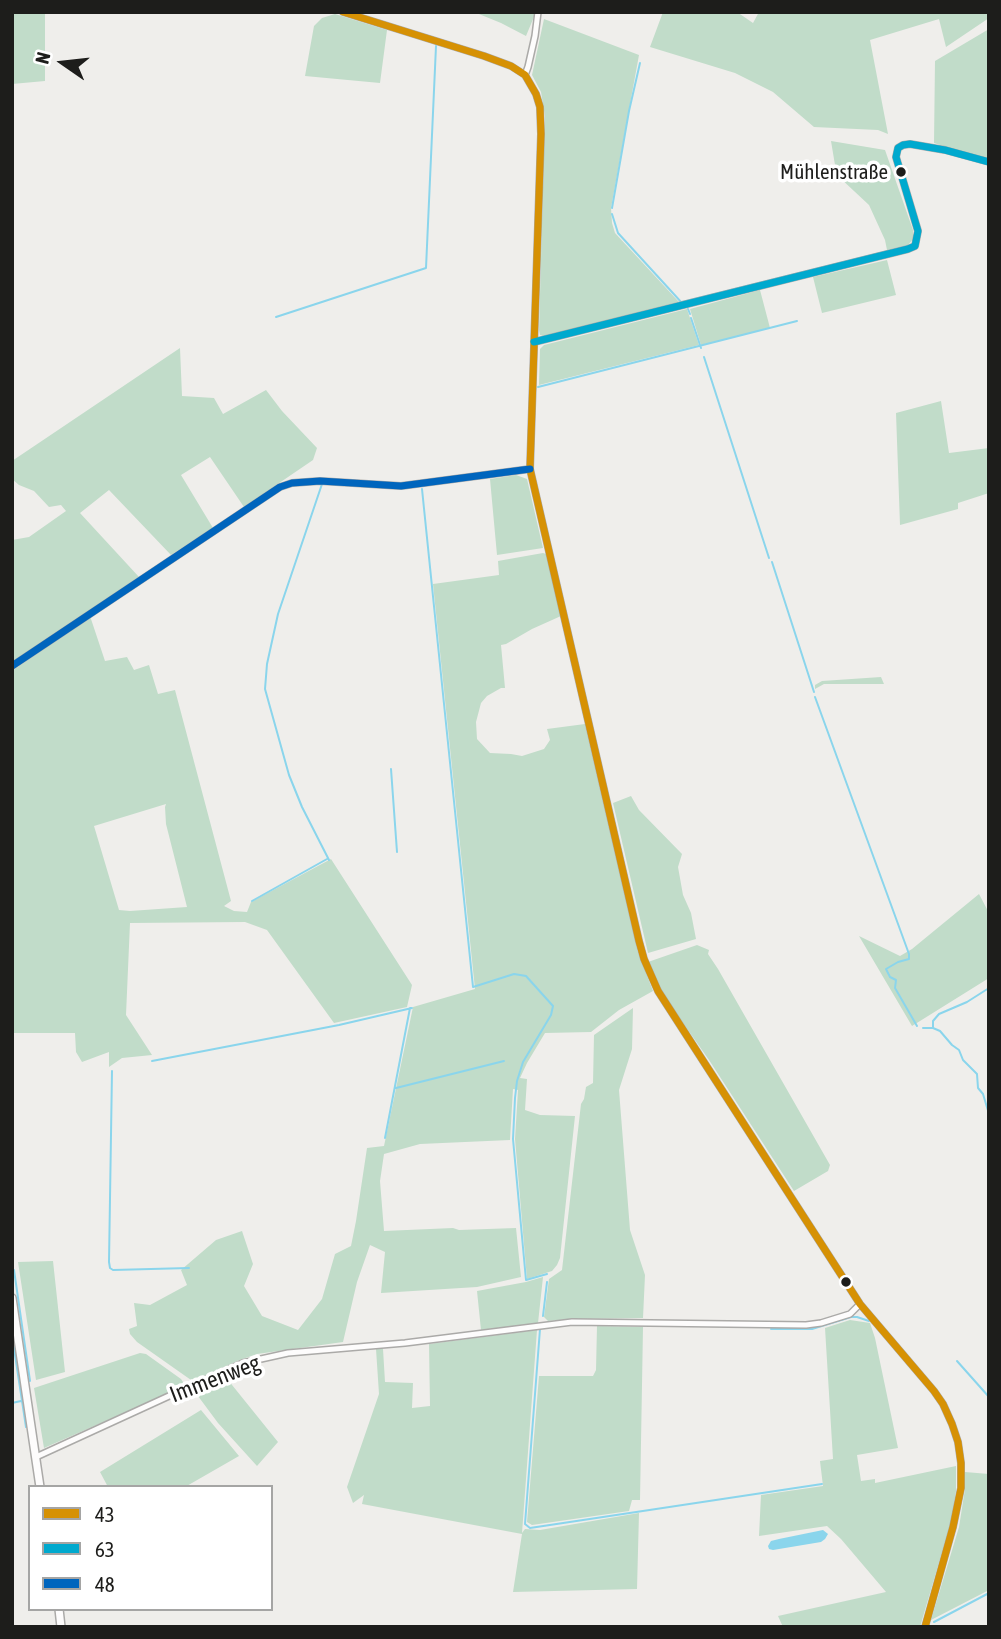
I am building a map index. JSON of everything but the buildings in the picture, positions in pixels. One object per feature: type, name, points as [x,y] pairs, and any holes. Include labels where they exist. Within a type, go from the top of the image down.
[{"type":"street","points":[[343,12],[511,66],[525,75],[536,94],[541,121],[530,469],[639,941],[658,991],[860,1304],[943,1404],[958,1441],[961,1488],[925,1627]]},
{"type":"street","points":[[525,75],[538,12]]},
{"type":"street","points":[[534,342],[908,249],[915,246],[918,231],[896,157],[898,148],[910,144],[989,162]]},
{"type":"street","points":[[12,666],[280,487],[320,481],[401,486],[530,469]]},
{"type":"street","points":[[12,1298],[40,1485]]},
{"type":"street","name":"Immenweg","points":[[36,1457],[243,1363],[288,1353],[405,1343],[572,1322],[806,1325],[850,1314],[860,1304]]},
{"type":"green space","points":[[12,12],[45,12],[45,81],[12,84]]},
{"type":"green space","points":[[474,12],[536,12],[526,36]]},
{"type":"green space","points":[[663,12],[737,12],[753,23],[759,12],[989,12],[989,18],[946,47],[939,19],[870,40],[888,134],[878,130],[814,127],[773,92],[735,73],[650,47]]},
{"type":"green space","points":[[335,14],[387,30],[380,83],[305,76],[314,26],[322,18]]},
{"type":"green space","points":[[544,19],[639,55],[611,208],[612,223],[615,233],[679,302],[544,336],[540,335],[539,330],[545,116],[541,92],[532,75]]},
{"type":"green space","points":[[989,29],[989,161],[934,143],[935,61]]},
{"type":"green space","points":[[831,141],[885,150],[913,230],[913,239],[908,245],[887,250],[869,205],[839,177]]},
{"type":"green space","points":[[887,260],[896,295],[822,313],[813,277]]},
{"type":"green space","points":[[760,290],[770,328],[701,345],[690,309]]},
{"type":"green space","points":[[687,309],[699,345],[539,385],[540,349],[544,345]]},
{"type":"green space","points":[[180,348],[182,396],[214,398],[223,414],[266,390],[317,448],[313,460],[244,507],[210,457],[181,475],[213,528],[171,555],[109,490],[80,513],[139,577],[12,663],[12,540],[29,537],[66,511],[61,505],[49,507],[34,491],[12,479],[12,461]]},
{"type":"green space","points":[[941,401],[949,453],[989,448],[989,493],[958,503],[958,509],[900,525],[896,413]]},
{"type":"green space","points":[[516,475],[527,479],[543,548],[497,555],[490,479]]},
{"type":"green space","points":[[546,554],[561,616],[501,645],[505,688],[487,696],[481,703],[476,722],[477,739],[490,753],[522,756],[544,749],[550,740],[547,729],[585,724],[638,952],[653,991],[619,1010],[591,1032],[545,1033],[520,1078],[527,1079],[525,1110],[540,1115],[575,1116],[560,1258],[552,1271],[527,1279],[515,1139],[518,1090],[513,1089],[510,1140],[420,1144],[384,1154],[380,1181],[384,1231],[516,1228],[521,1277],[477,1287],[381,1293],[385,1252],[370,1245],[357,1282],[343,1342],[257,1354],[198,1380],[191,1380],[137,1342],[130,1334],[129,1329],[137,1326],[134,1303],[150,1305],[187,1285],[181,1270],[216,1240],[242,1231],[253,1264],[244,1286],[262,1316],[298,1330],[322,1299],[335,1254],[351,1246],[367,1148],[384,1146],[413,1007],[475,989],[433,584],[499,575],[498,561]]},
{"type":"green space","points":[[90,616],[105,661],[127,657],[134,670],[149,665],[158,694],[175,690],[231,901],[224,906],[234,911],[247,912],[251,902],[331,859],[412,985],[407,1007],[334,1023],[267,930],[245,922],[130,923],[126,1015],[152,1055],[122,1058],[109,1067],[109,1052],[82,1062],[76,1052],[75,1033],[12,1033],[12,671]],"holes":[[[166,804],[166,824],[187,907],[119,910],[94,826]]]},
{"type":"green space","points":[[881,677],[884,684],[824,684],[815,689],[815,685],[822,681]]},
{"type":"green space","points":[[631,796],[639,810],[682,854],[678,867],[696,939],[648,953],[613,803]]},
{"type":"green space","points":[[979,894],[989,913],[989,978],[912,1026],[859,936],[900,956]]},
{"type":"green space","points":[[697,945],[709,950],[708,954],[830,1165],[828,1171],[794,1191],[660,990],[648,962]]},
{"type":"green space","points":[[633,1008],[632,1049],[619,1090],[630,1230],[645,1275],[643,1318],[548,1321],[544,1317],[549,1279],[562,1270],[581,1104],[586,1087],[593,1083],[594,1035]]},
{"type":"green space","points":[[53,1261],[65,1372],[36,1380],[18,1262]]},
{"type":"green space","points":[[543,1277],[538,1323],[481,1330],[477,1291]]},
{"type":"green space","points":[[850,1320],[870,1323],[898,1448],[857,1455],[861,1481],[875,1479],[875,1483],[956,1466],[952,1518],[920,1627],[783,1627],[778,1616],[886,1592],[827,1526],[759,1536],[761,1495],[823,1486],[820,1461],[833,1459],[825,1328]]},
{"type":"green space","points":[[597,1326],[643,1327],[640,1500],[632,1500],[629,1511],[532,1525],[527,1522],[539,1376],[593,1376],[596,1370]]},
{"type":"green space","points":[[537,1330],[522,1533],[525,1529],[540,1530],[639,1513],[637,1589],[513,1592],[522,1534],[362,1504],[364,1495],[353,1503],[347,1487],[379,1394],[376,1349],[383,1349],[385,1382],[413,1383],[412,1408],[430,1406],[429,1344]]},
{"type":"green space","points":[[140,1353],[146,1354],[181,1379],[183,1387],[44,1448],[34,1388]]},
{"type":"green space","points":[[224,1375],[278,1442],[257,1466],[218,1423],[195,1392],[196,1388]]},
{"type":"green space","points":[[201,1410],[239,1456],[188,1485],[107,1485],[100,1472]]},
{"type":"green space","points":[[965,1472],[989,1474],[989,1590],[931,1620],[959,1527]]},
{"type":"water","points":[[823,1530],[828,1534],[821,1542],[773,1550],[768,1546],[771,1541]]},
{"type":"waterway","points":[[276,317],[426,268],[436,46]]},
{"type":"waterway","points":[[612,208],[640,63]]},
{"type":"waterway","points":[[612,214],[618,233],[682,303]]},
{"type":"waterway","points":[[682,302],[908,246]]},
{"type":"waterway","points":[[688,309],[690,314]]},
{"type":"waterway","points":[[691,318],[701,348]]},
{"type":"waterway","points":[[538,387],[797,321]]},
{"type":"waterway","points":[[704,357],[769,558]]},
{"type":"waterway","points":[[322,484],[278,614],[267,664],[265,689],[289,775],[329,860]]},
{"type":"waterway","points":[[422,489],[473,987],[514,974],[526,976],[553,1006],[551,1015],[523,1062],[517,1081],[513,1139],[526,1280],[547,1274]]},
{"type":"waterway","points":[[772,562],[814,692]]},
{"type":"waterway","points":[[815,697],[909,954],[909,959],[886,969],[890,977],[896,980],[895,988],[917,1026]]},
{"type":"waterway","points":[[391,769],[397,852]]},
{"type":"waterway","points":[[252,901],[327,859]]},
{"type":"waterway","points":[[933,1027],[933,1021],[939,1014],[967,1002],[989,988]]},
{"type":"waterway","points":[[385,1138],[410,1008]]},
{"type":"waterway","points":[[152,1061],[412,1008]]},
{"type":"waterway","points":[[923,1028],[932,1028]]},
{"type":"waterway","points":[[933,1028],[940,1031],[959,1050],[963,1060],[977,1074],[978,1088],[983,1094],[989,1114]]},
{"type":"waterway","points":[[396,1088],[504,1061]]},
{"type":"waterway","points":[[112,1071],[110,1268],[189,1268]]},
{"type":"waterway","points":[[12,1257],[13,1261]]},
{"type":"waterway","points":[[14,1270],[30,1381]]},
{"type":"waterway","points":[[543,1316],[547,1282]]},
{"type":"waterway","points":[[771,1329],[812,1329],[851,1317],[869,1321]]},
{"type":"waterway","points":[[540,1329],[525,1524],[530,1528],[822,1484]]},
{"type":"waterway","points":[[12,1335],[26,1427]]},
{"type":"waterway","points":[[957,1361],[989,1397]]},
{"type":"waterway","points":[[12,1403],[21,1401]]},
{"type":"waterway","points":[[934,1622],[989,1593]]},
{"type":"transit line","name":"43","points":[[343,12],[511,66],[525,75],[536,94],[540,107],[541,134],[530,469],[639,941],[658,991],[860,1304],[934,1391],[952,1424],[961,1463],[961,1488],[925,1627]]},
{"type":"transit line","name":"63","points":[[534,342],[908,249],[915,246],[918,231],[896,157],[898,148],[910,144],[989,162]]},
{"type":"transit line","name":"48","points":[[12,666],[280,487],[292,483],[320,481],[401,486],[530,469]]},
{"type":"place","name":"Mühlenstraße","points":[[901,172]]}]
